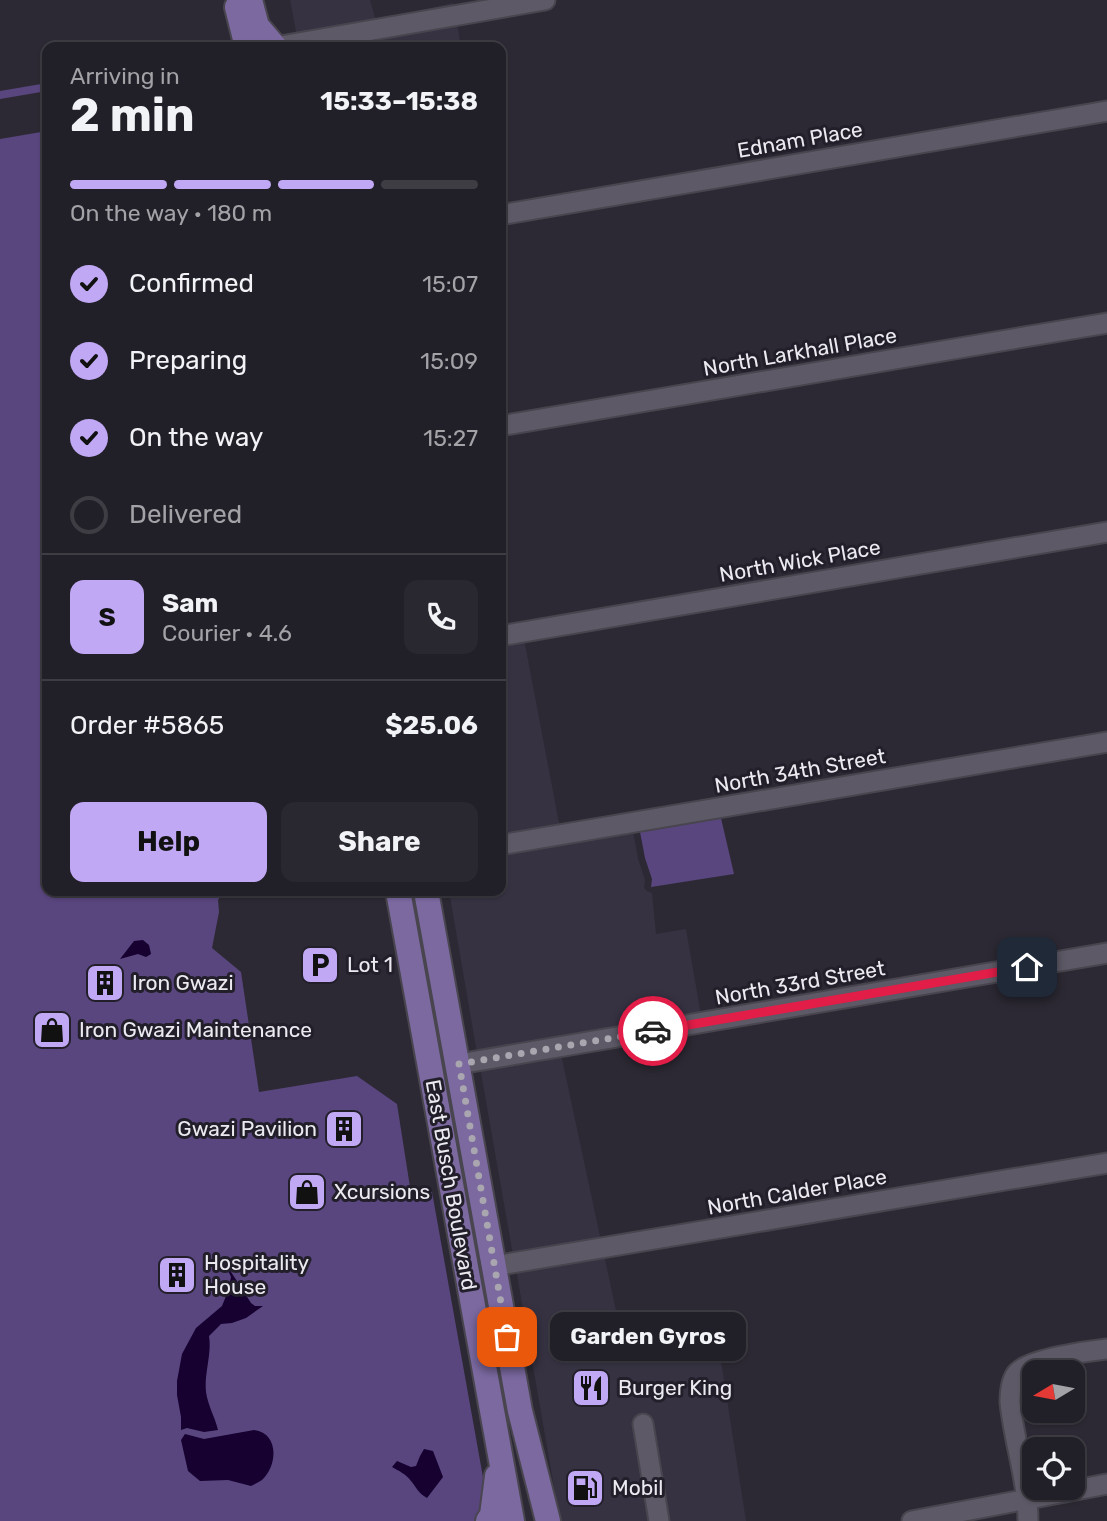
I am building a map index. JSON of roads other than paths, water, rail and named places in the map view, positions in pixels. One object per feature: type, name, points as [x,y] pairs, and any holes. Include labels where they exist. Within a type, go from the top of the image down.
[{"type":"main road","points":[[235,0],[246,42]]},
{"type":"main road","points":[[250,0],[257,26],[271,42]]},
{"type":"main road","points":[[265,0],[274,42]]},
{"type":"main road","name":"East Busch Boulevard","points":[[399,896],[512,1521]]},
{"type":"main road","name":"East Busch Boulevard","points":[[427,896],[520,1411],[548,1521]]},
{"type":"main road","points":[[439,1122],[464,1223],[474,1252],[481,1261],[494,1266]]},
{"type":"main road","points":[[488,1521],[492,1515],[499,1455]]},
{"type":"street","points":[[304,42],[545,0]]},
{"type":"street","name":"Ednam Place","points":[[506,214],[1107,111]]},
{"type":"street","name":"North Larkhall Place","points":[[506,425],[1107,323]]},
{"type":"street","name":"North Wick Place","points":[[506,635],[1107,532]]},
{"type":"street","name":"North 34th Street","points":[[506,844],[1107,742]]},
{"type":"street","name":"North 33rd Street","points":[[459,1064],[1107,953]]},
{"type":"street","name":"North Calder Place","points":[[494,1266],[1107,1163]]},
{"type":"street","points":[[1022,1470],[1010,1401],[1012,1383],[1018,1371],[1032,1363],[1107,1349]]},
{"type":"street","points":[[643,1424],[659,1521]]},
{"type":"street","points":[[1085,1487],[1107,1483]]},
{"type":"street","points":[[912,1521],[1022,1500]]},
{"type":"street","points":[[1027,1500],[1028,1521]]},
{"type":"place","name":"Lot 1","points":[[320,965]]},
{"type":"place","name":"Iron Gwazi","points":[[105,983]]},
{"type":"place","name":"Iron Gwazi Maintenance","points":[[52,1030]]},
{"type":"place","name":"Gwazi Pavilion","points":[[344,1129]]},
{"type":"place","name":"Xcursions","points":[[307,1192]]},
{"type":"place","name":"Hospitality House","points":[[177,1275]]},
{"type":"place","name":"Garden Gyros","points":[[507,1337]]},
{"type":"place","name":"Burger King","points":[[591,1388]]},
{"type":"place","name":"Mobil","points":[[585,1488]]}]
